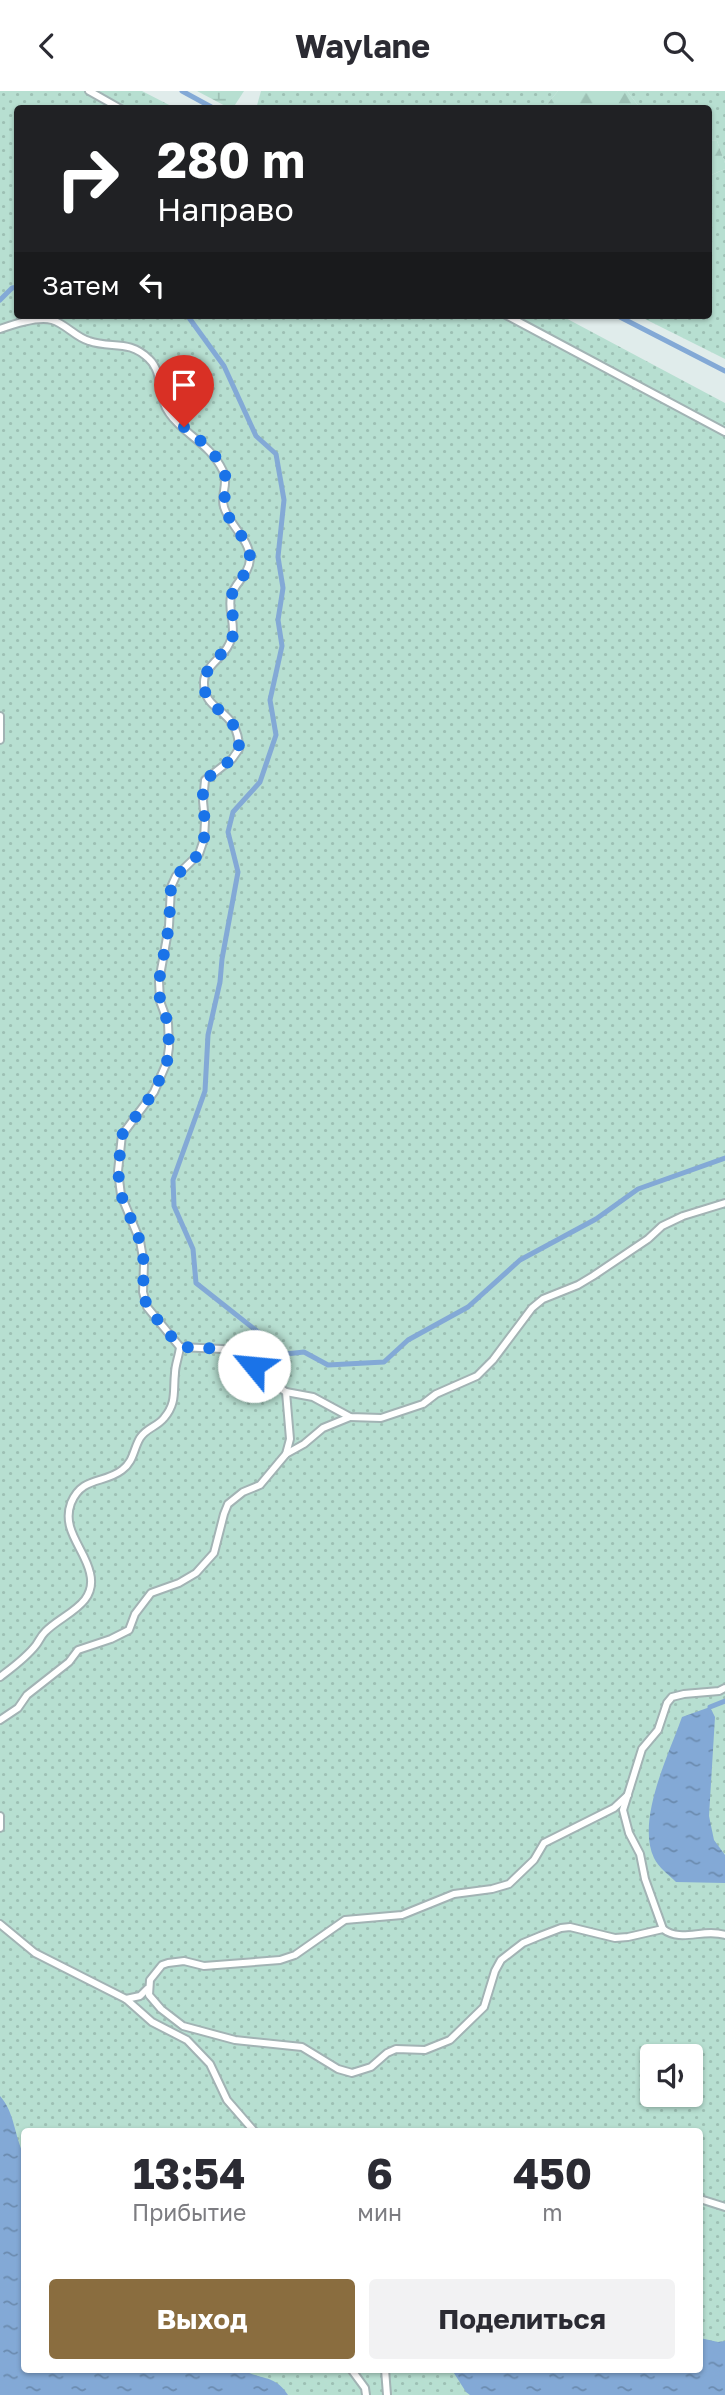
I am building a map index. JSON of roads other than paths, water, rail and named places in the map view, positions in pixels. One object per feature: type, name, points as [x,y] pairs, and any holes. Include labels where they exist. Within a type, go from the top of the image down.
[{"type":"lane","points":[[89,91],[114,105]]},
{"type":"lane","points":[[513,319],[725,432]]},
{"type":"lane","points":[[0,329],[51,320],[92,343],[127,345],[149,359],[159,378],[164,406],[170,415],[208,447],[223,471],[226,482],[224,508],[249,551],[248,569],[230,599],[234,635],[225,652],[205,673],[204,683],[205,695],[231,719],[237,729],[239,749],[232,759],[205,780],[202,801],[204,839],[199,854],[176,876],[171,887],[169,926],[159,981],[160,1001],[168,1023],[167,1062],[154,1092],[122,1135],[118,1171],[121,1195],[140,1241],[144,1263],[143,1291],[147,1307],[180,1347],[222,1349],[231,1352],[254,1366],[286,1392],[313,1397],[350,1417]]},
{"type":"lane","points":[[0,716],[0,740]]},
{"type":"lane","points":[[0,1720],[18,1708],[27,1695],[69,1662],[78,1650],[128,1630],[135,1614],[151,1593],[179,1583],[196,1573],[214,1553],[228,1504],[243,1492],[260,1485],[286,1454],[304,1444],[323,1428],[350,1417],[382,1418],[401,1412],[423,1404],[436,1394],[477,1376],[542,1299],[578,1285],[648,1239],[663,1226],[682,1216],[725,1203]]},
{"type":"lane","points":[[0,1677],[23,1660],[45,1632],[83,1603],[91,1579],[86,1559],[72,1535],[69,1520],[71,1504],[79,1490],[90,1482],[112,1476],[130,1464],[138,1441],[145,1431],[164,1418],[175,1396],[175,1373],[180,1347]]},
{"type":"lane","points":[[286,1392],[290,1439],[286,1454]]},
{"type":"lane","points":[[725,1688],[672,1697],[667,1703],[658,1730],[642,1748],[623,1810],[663,1929],[670,1935],[709,1932],[725,1935]]},
{"type":"lane","points":[[628,1795],[614,1808],[544,1843],[534,1860],[509,1884],[454,1894],[402,1915],[345,1920],[295,1955],[279,1960],[204,1966],[184,1961],[168,1963],[162,1965],[150,1980],[149,1994],[161,2009],[183,2026],[235,2040],[302,2047],[338,2069],[352,2073],[371,2067],[396,2049],[425,2050],[450,2040],[484,2007],[495,1971],[501,1961],[540,1935],[570,1927],[615,1938],[663,1929]]},
{"type":"lane","points":[[0,1816],[0,1828]]},
{"type":"lane","points":[[0,1924],[35,1953],[126,2000],[152,2022],[187,2040],[209,2064],[227,2100],[251,2128]]},
{"type":"lane","points":[[126,2000],[140,1996],[148,1989]]},
{"type":"lane","points":[[703,2200],[725,2207]]},
{"type":"lane","points":[[354,2373],[365,2388],[366,2395]]},
{"type":"lane","points":[[385,2373],[387,2395]]},
{"type":"water","points":[[710,1707],[715,1717],[709,1816],[714,1840],[725,1855],[725,1883],[676,1882],[654,1858],[649,1825],[652,1806],[656,1787],[682,1717]]},
{"type":"water","points":[[0,2096],[12,2117],[21,2147],[21,2373],[250,2373],[272,2380],[288,2395],[0,2395]]},
{"type":"water","points":[[703,2339],[725,2341],[725,2395],[470,2395],[454,2373],[703,2373]]},
{"type":"waterway","points":[[182,91],[208,105]]},
{"type":"waterway","points":[[0,300],[14,288]]},
{"type":"waterway","points":[[190,319],[224,366],[256,436],[276,454],[284,500],[278,557],[283,588],[278,620],[282,646],[270,700],[276,735],[260,782],[233,812],[228,832],[238,872],[220,982],[208,1035],[205,1091],[173,1180],[174,1206],[193,1249],[196,1283],[286,1354],[304,1352],[328,1365],[384,1362],[408,1340],[468,1307],[520,1260],[596,1219],[638,1189],[725,1158]]},
{"type":"waterway","points":[[624,319],[725,371]]},
{"type":"waterway","points":[[710,1707],[725,1701]]}]
